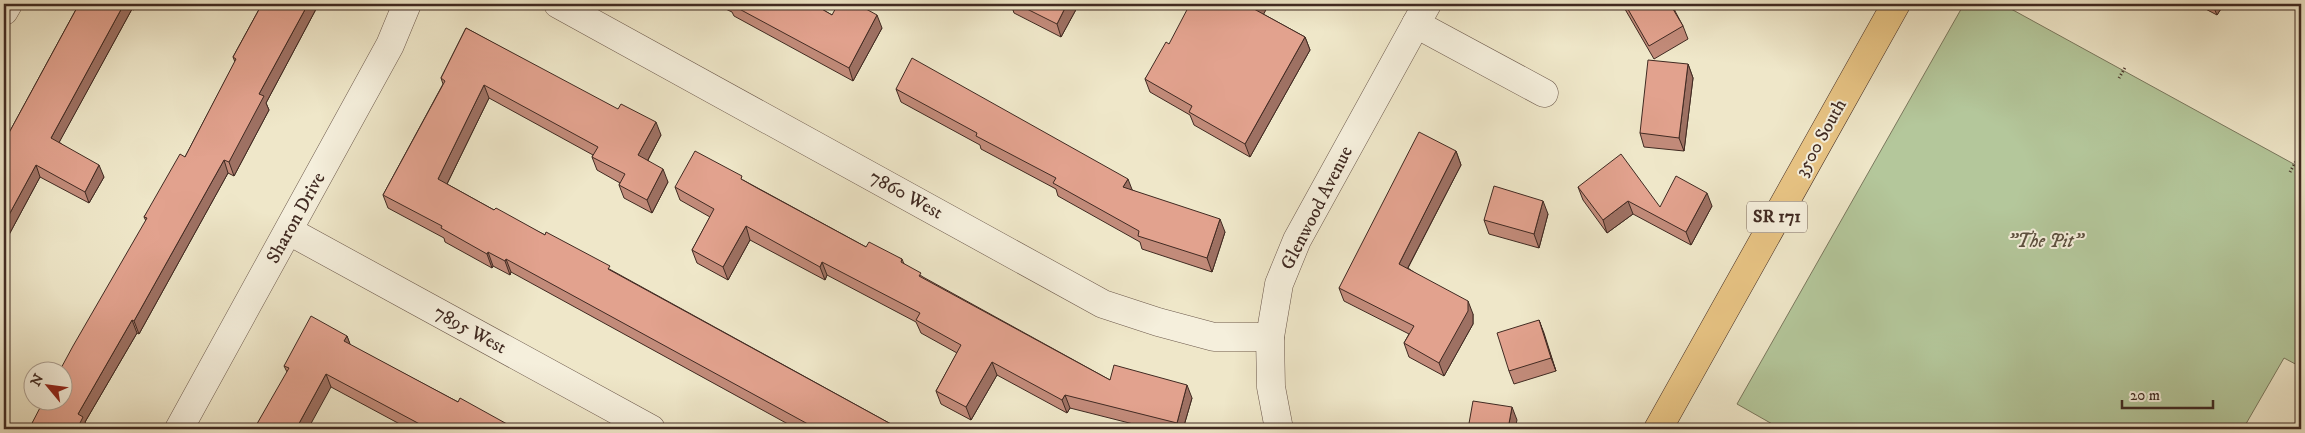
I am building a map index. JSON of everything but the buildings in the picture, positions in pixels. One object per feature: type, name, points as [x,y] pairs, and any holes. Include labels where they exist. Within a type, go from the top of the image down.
[{"type":"main road","name":"3500 South","points":[[1658,429],[1896,4]]},
{"type":"street","points":[[4,11],[8,4]]},
{"type":"street","name":"Sharon Drive","points":[[179,429],[390,45],[407,4]]},
{"type":"street","name":"7860 West","points":[[558,4],[1103,304],[1158,322],[1214,337],[1270,337]]},
{"type":"street","points":[[1422,14],[1544,93]]},
{"type":"street","name":"Glenwood Avenue","points":[[1279,429],[1271,387],[1270,337],[1279,284],[1297,240],[1422,14]]},
{"type":"street","name":"7895 West","points":[[289,231],[651,429]]},
{"type":"path","points":[[2119,78],[2126,66]]},
{"type":"path","points":[[2290,172],[2296,161]]},
{"type":"green space","name":"\"The Pit\"","points":[[1964,4],[2002,4],[2301,168],[2301,367],[2284,358],[2243,429],[1781,429],[1737,404]]}]
